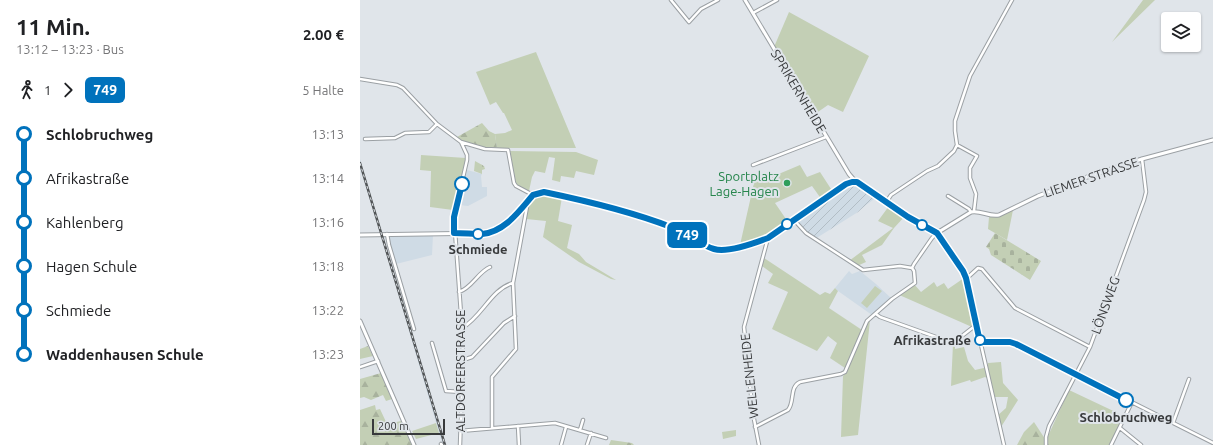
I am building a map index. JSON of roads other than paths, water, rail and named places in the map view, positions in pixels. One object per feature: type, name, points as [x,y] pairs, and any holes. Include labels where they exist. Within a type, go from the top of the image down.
[{"type":"main road","name":"SPRIKERNHEIDE","points":[[745,0],[808,103],[826,137],[848,173],[855,181]]},
{"type":"main road","name":"LIEMER STRASSE","points":[[973,212],[999,215],[1038,196],[1087,177],[1142,159],[1213,140]]},
{"type":"main road","points":[[360,235],[454,233],[483,234],[494,231],[519,212],[533,195],[544,192],[633,213],[672,228],[714,249],[724,250],[758,242],[768,238],[846,184],[855,181],[908,217],[937,233],[973,212]]},
{"type":"main road","points":[[360,321],[414,445]]},
{"type":"street","points":[[671,0],[689,22],[701,9],[718,0]]},
{"type":"street","points":[[753,13],[777,0]]},
{"type":"street","points":[[886,201],[892,195],[938,166],[952,154],[957,145],[955,121],[970,76],[1012,0]]},
{"type":"street","points":[[360,79],[400,86],[437,124],[461,142],[485,149],[508,150],[514,183],[516,186],[533,195]]},
{"type":"street","points":[[365,139],[394,138],[405,133],[429,132],[437,124]]},
{"type":"street","points":[[753,165],[826,137]]},
{"type":"street","name":"ALTDORFERSTRASSE","points":[[460,445],[463,360],[454,217],[467,160],[467,155],[461,142]]},
{"type":"street","points":[[957,145],[978,156],[970,168],[976,194],[973,212]]},
{"type":"street","name":"LÖNSWEG","points":[[1046,445],[1046,437],[1049,426],[1090,347],[1144,200],[1146,192],[1142,159]]},
{"type":"street","name":"LIEMER STRASSE","points":[[948,196],[973,212]]},
{"type":"street","points":[[492,428],[492,377],[516,349],[513,283],[529,200]]},
{"type":"street","points":[[793,220],[806,234],[863,270],[900,266],[912,268]]},
{"type":"street","points":[[912,268],[937,233],[963,271],[966,278],[1004,445]]},
{"type":"street","points":[[387,234],[414,329]]},
{"type":"street","name":"WELLENHEIDE","points":[[759,445],[755,427],[747,359],[745,323],[768,238]]},
{"type":"street","points":[[456,249],[474,250]]},
{"type":"street","points":[[459,292],[464,290],[485,269],[490,267]]},
{"type":"street","points":[[755,427],[788,410],[791,405],[794,387],[796,384],[845,372],[867,321],[892,299],[915,282],[914,271],[912,268]]},
{"type":"street","points":[[966,278],[978,268],[982,268],[1015,308],[1090,347]]},
{"type":"street","points":[[462,328],[470,324],[496,294],[513,283]]},
{"type":"street","points":[[876,314],[880,317],[953,343],[976,325]]},
{"type":"street","points":[[463,360],[472,358],[504,323],[515,316]]},
{"type":"street","points":[[980,342],[1010,342],[1016,344],[1213,443]]},
{"type":"street","points":[[432,343],[446,391],[462,392]]},
{"type":"street","points":[[360,367],[378,361]]},
{"type":"street","points":[[1173,423],[1189,379]]},
{"type":"street","points":[[1111,445],[1132,402]]},
{"type":"street","points":[[580,430],[583,420]]},
{"type":"street","points":[[460,431],[555,423],[606,438]]},
{"type":"street","points":[[518,426],[518,445]]},
{"type":"street","points":[[561,445],[566,427]]},
{"type":"street","points":[[1120,428],[1141,445]]},
{"type":"street","points":[[586,445],[591,433]]},
{"type":"railway","points":[[360,163],[445,445]]},
{"type":"place","name":"Sportplatz Lage-Hagen","points":[[787,183]]},
{"type":"place","name":"Schmiede","points":[[478,234]]},
{"type":"place","name":"Afrikastraße","points":[[980,340]]},
{"type":"place","name":"Schlobruchweg","points":[[1126,400]]}]
